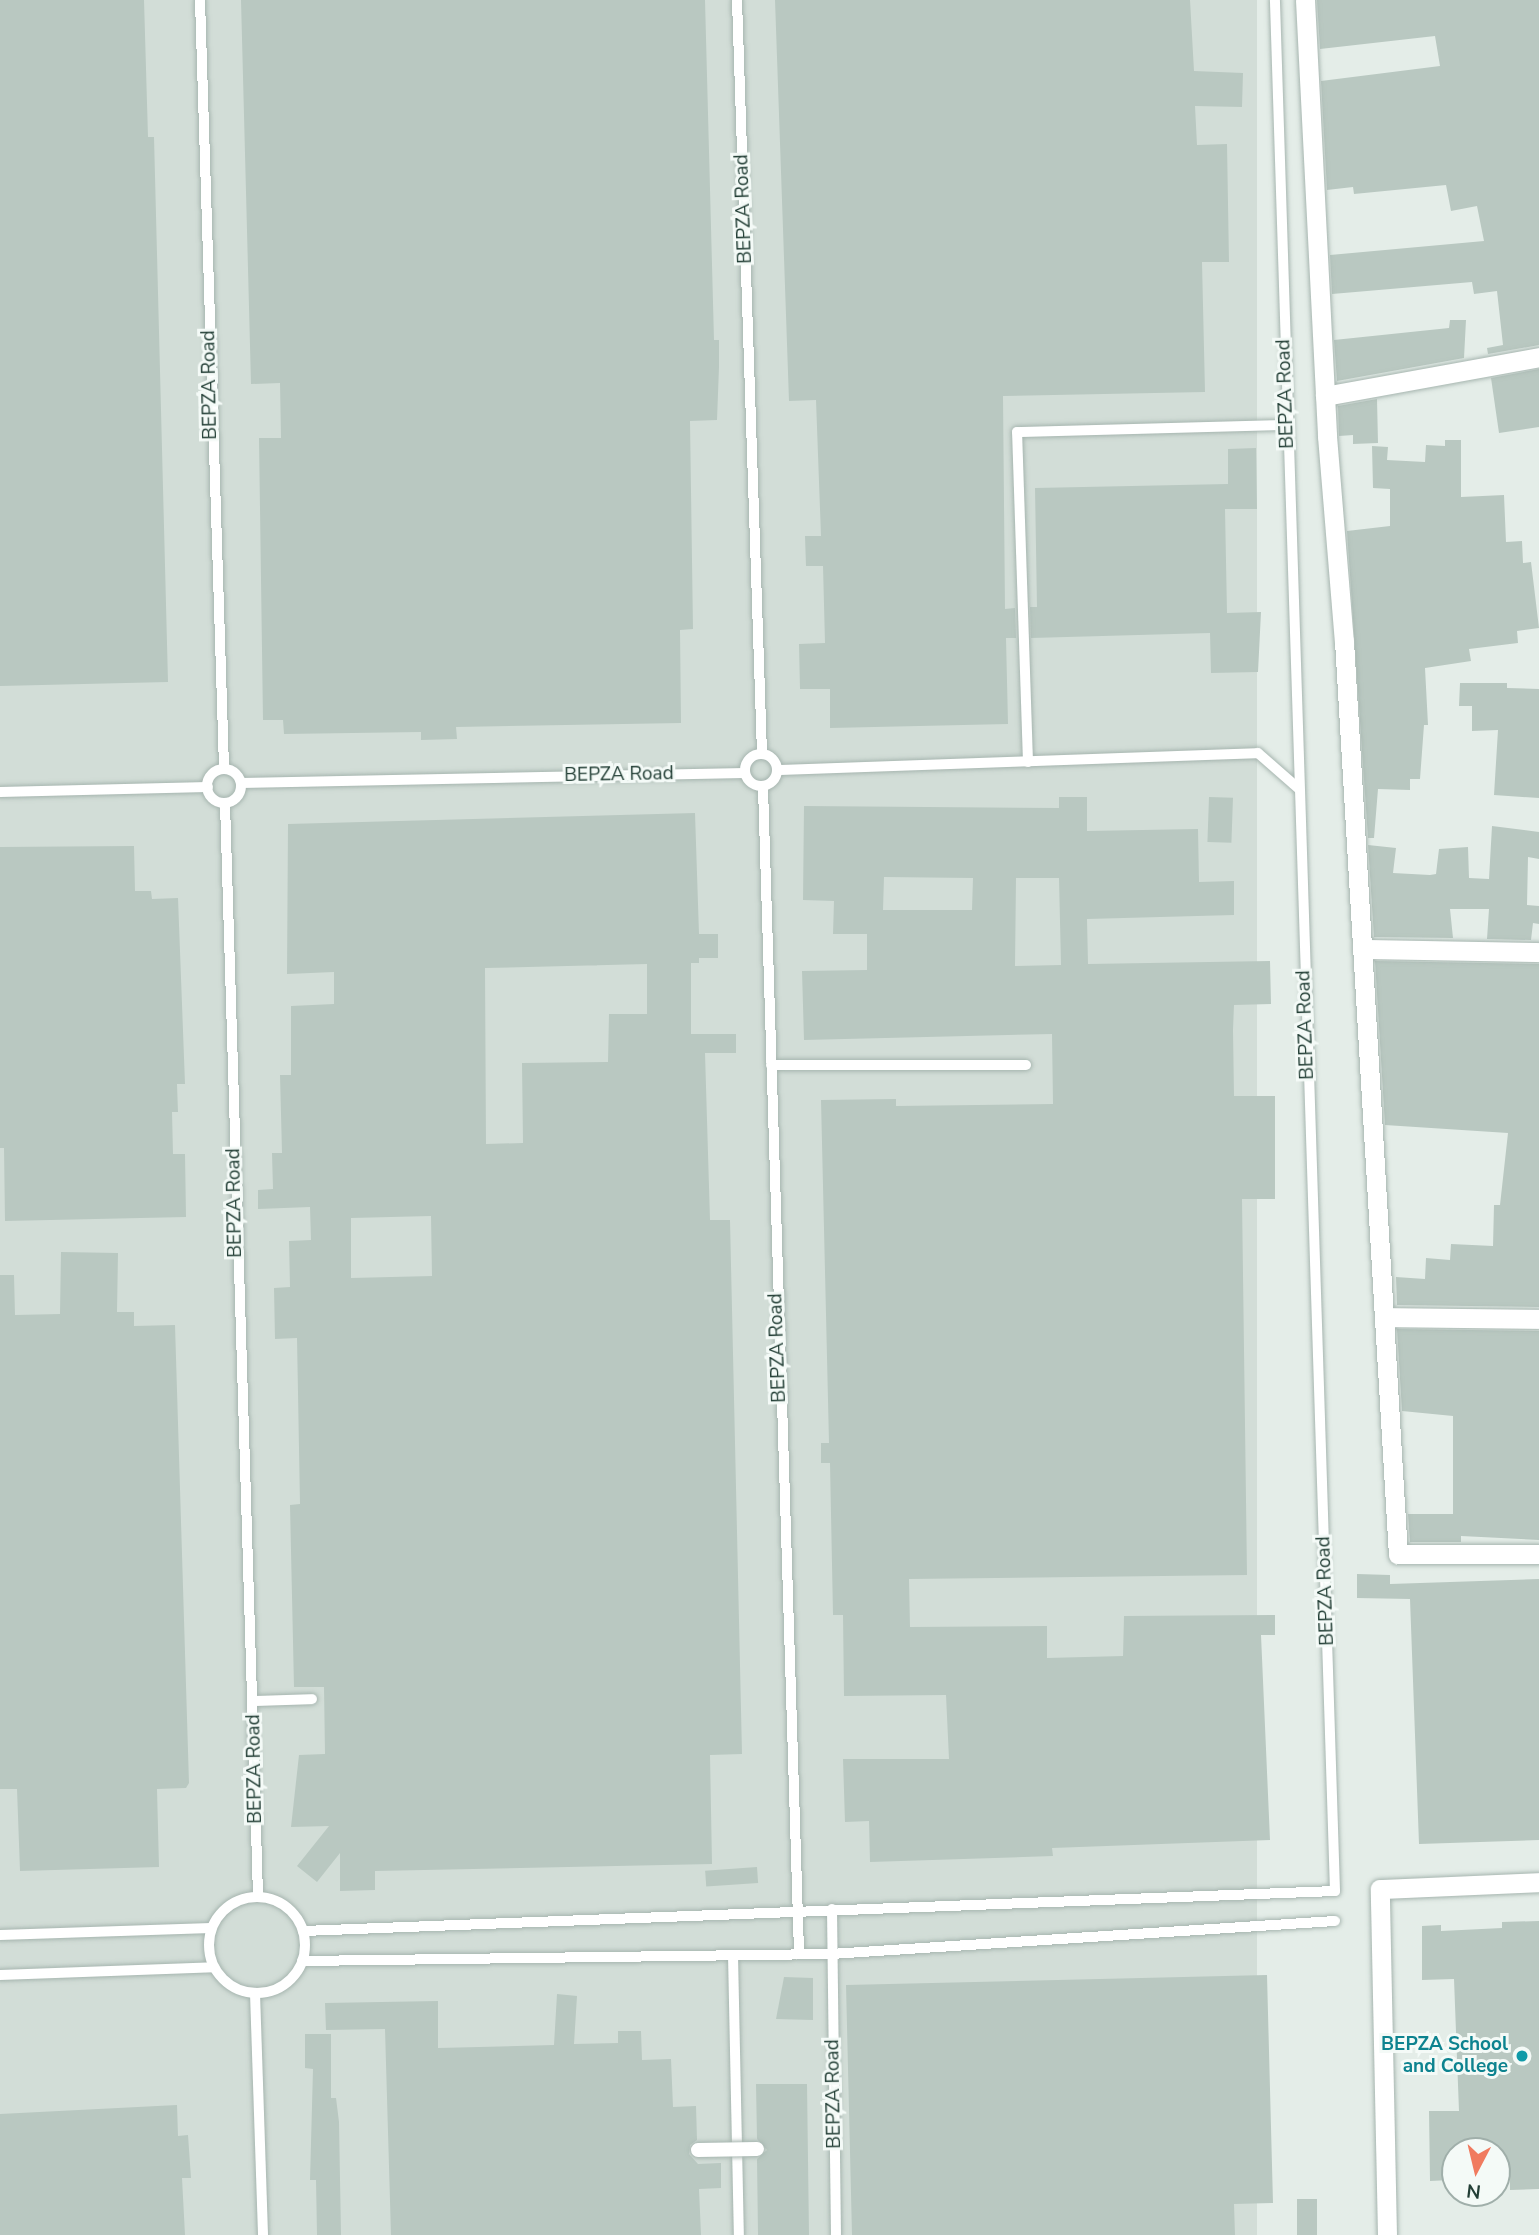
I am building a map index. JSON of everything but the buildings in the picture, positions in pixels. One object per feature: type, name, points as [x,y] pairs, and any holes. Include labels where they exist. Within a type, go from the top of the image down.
[{"type":"street","points":[[1304,0],[1325,396],[1363,949],[1398,1554],[1539,1554]]},
{"type":"street","points":[[1325,396],[1539,357]]},
{"type":"street","points":[[1363,949],[1539,952]]},
{"type":"street","points":[[1386,1317],[1539,1319]]},
{"type":"street","points":[[1387,2235],[1380,1889],[1539,1882]]},
{"type":"street","points":[[698,2150],[757,2149]]},
{"type":"lane","name":"BEPZA Road","points":[[201,0],[224,769]]},
{"type":"lane","name":"BEPZA Road","points":[[737,0],[762,754]]},
{"type":"lane","name":"BEPZA Road","points":[[303,1931],[1335,1891],[1275,0]]},
{"type":"lane","points":[[1028,762],[1017,432],[1287,425]]},
{"type":"lane","points":[[778,771],[1258,753],[1298,788]]},
{"type":"lane","points":[[762,754],[773,758],[778,771],[776,779],[763,787],[750,783],[745,773],[751,757],[762,754]]},
{"type":"lane","points":[[224,769],[235,773],[241,783],[239,794],[225,803],[214,799],[208,787],[213,774],[224,769]]},
{"type":"lane","name":"BEPZA Road","points":[[241,783],[745,773]]},
{"type":"lane","points":[[0,792],[208,787]]},
{"type":"lane","name":"BEPZA Road","points":[[763,787],[799,1954]]},
{"type":"lane","name":"BEPZA Road","points":[[225,803],[240,1401],[258,1896]]},
{"type":"lane","points":[[771,1065],[1026,1065]]},
{"type":"lane","points":[[253,1701],[312,1699]]},
{"type":"lane","points":[[258,1896],[286,1906],[303,1931],[302,1961],[284,1985],[255,1993],[235,1988],[214,1967],[208,1948],[211,1928],[229,1905],[258,1896]]},
{"type":"lane","name":"BEPZA Road","points":[[832,1909],[836,2235]]},
{"type":"lane","points":[[302,1961],[831,1954],[1335,1921]]},
{"type":"lane","points":[[0,1935],[211,1928]]},
{"type":"lane","points":[[733,1955],[739,2235]]},
{"type":"lane","points":[[0,1975],[214,1967]]},
{"type":"lane","points":[[255,1993],[263,2235]]},
{"type":"shaded area","points":[[0,0],[1257,0],[1257,2235],[0,2235]]},
{"type":"place","name":"BEPZA School and College","points":[[1522,2056]]}]
